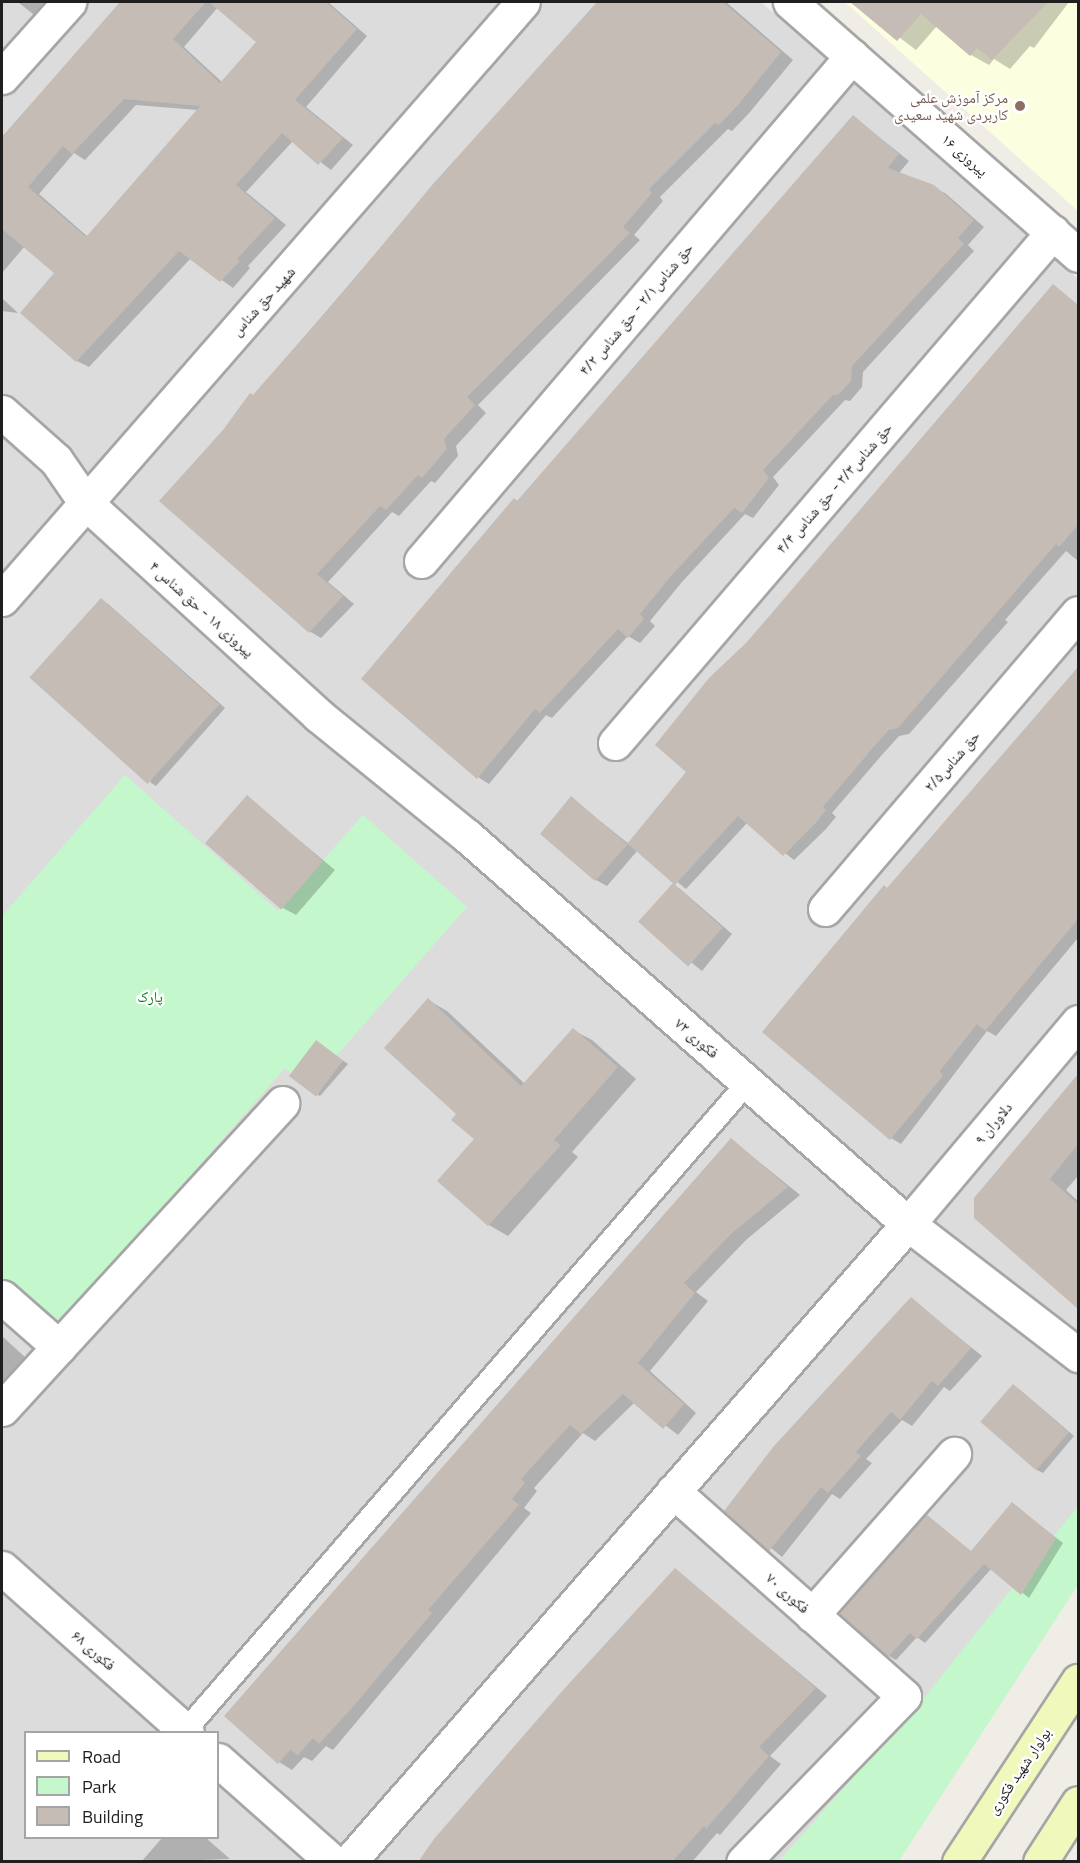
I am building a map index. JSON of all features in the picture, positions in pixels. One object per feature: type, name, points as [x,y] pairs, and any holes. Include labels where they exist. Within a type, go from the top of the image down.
[{"type":"main road","name":"بولوار شهید فکوری","points":[[959,1862],[1078,1681]]},
{"type":"main road","points":[[1040,1862],[1078,1803]]},
{"type":"street","points":[[2,77],[69,2]]},
{"type":"street","name":"شهید حق شناس","points":[[2,599],[523,2]]},
{"type":"street","name":"پیروزی ۱۶","points":[[790,2],[1078,255]]},
{"type":"street","name":"حق شناس۲/۱ - حق شناس ۴/۲","points":[[421,561],[852,56]]},
{"type":"street","name":"حق شناس۲/۳ - حق شناس ۴/۴","points":[[615,743],[1053,232]]},
{"type":"street","name":"پیروزی ۱۸ - حق شناس ۴","points":[[2,412],[56,460],[85,502],[318,716]]},
{"type":"street","name":"حق شناس۲/۵","points":[[825,909],[1078,613]]},
{"type":"street","name":"فکوری ۷۲","points":[[318,716],[467,836],[908,1224],[1078,1355]]},
{"type":"street","name":"دلاوران ۹","points":[[349,1862],[908,1224],[1078,1022]]},
{"type":"street","points":[[2,1409],[282,1103]]},
{"type":"street","points":[[2,1297],[59,1347]]},
{"type":"street","points":[[812,1615],[954,1454]]},
{"type":"street","name":"فکوری ۷۰","points":[[673,1491],[904,1696],[743,1862]]},
{"type":"street","name":"فکوری ۶۸","points":[[2,1568],[185,1731]]},
{"type":"street","points":[[219,1761],[333,1862]]},
{"type":"lane","points":[[187,1731],[748,1082]]},
{"type":"shaded area","points":[[2,2],[761,2],[1078,279],[1078,1571],[885,1861],[2,1862]]},
{"type":"shaded area","name":"مرکز آموزش علمی کاربردی شهید سعیدی","points":[[845,2],[1078,2],[1078,211]]},
{"type":"green space","name":"پارک","points":[[125,775],[278,911],[363,815],[467,907],[308,1088],[285,1068],[57,1327],[2,1277],[2,916]]},
{"type":"green space","points":[[1078,1506],[1078,1585],[899,1861],[778,1862],[924,1698]]},
{"type":"building","points":[[120,2],[206,2],[173,39],[220,83],[256,42],[209,2],[326,2],[357,29],[295,100],[343,138],[318,165],[282,133],[236,185],[275,218],[237,259],[240,261],[220,282],[179,251],[76,362],[20,313],[54,273],[2,229],[2,137]],"holes":[[[124,99],[200,106],[86,237],[28,187],[63,146],[72,154]]]},
{"type":"building","points":[[597,2],[723,2],[781,52],[719,125],[715,123],[649,189],[652,193],[623,227],[630,233],[467,397],[475,405],[444,439],[447,449],[422,478],[418,475],[386,510],[380,506],[317,574],[343,596],[309,633],[159,501],[223,430],[250,393],[253,395],[345,290],[433,184]]},
{"type":"building","points":[[850,2],[1048,2],[992,60],[977,48],[970,56],[921,14],[897,41]]},
{"type":"building","points":[[853,115],[899,154],[888,168],[934,185],[974,220],[958,238],[964,244],[852,366],[851,381],[838,395],[833,395],[763,470],[769,478],[742,513],[734,508],[671,576],[640,614],[644,619],[628,638],[618,629],[540,713],[535,709],[477,779],[361,679],[514,498],[517,501]]},
{"type":"building","points":[[1053,284],[1078,305],[1078,525],[1059,547],[1056,544],[898,728],[889,730],[871,750],[823,807],[826,810],[815,824],[783,856],[738,816],[675,885],[628,844],[595,881],[540,834],[571,796],[627,844],[686,772],[655,745],[709,678],[747,642]]},
{"type":"building","points":[[101,598],[219,704],[148,784],[29,678]]},
{"type":"building","points":[[1078,667],[1078,919],[985,1031],[977,1024],[940,1071],[943,1076],[890,1140],[762,1032],[884,885],[887,888]]},
{"type":"building","points":[[247,795],[323,861],[281,910],[205,843]]},
{"type":"building","points":[[673,883],[723,928],[688,966],[638,922]]},
{"type":"building","points":[[428,998],[521,1086],[573,1028],[618,1067],[554,1140],[561,1145],[488,1226],[437,1181],[474,1139],[451,1120],[456,1114],[384,1048]]},
{"type":"building","points":[[316,1040],[343,1060],[316,1096],[289,1076]]},
{"type":"building","points":[[1078,1074],[1078,1144],[1050,1179],[1078,1204],[1078,1309],[974,1218],[974,1198]]},
{"type":"building","points":[[731,1138],[788,1187],[732,1233],[684,1283],[695,1293],[638,1363],[684,1404],[663,1429],[623,1394],[581,1434],[570,1425],[521,1479],[525,1483],[512,1499],[519,1505],[428,1610],[432,1613],[352,1708],[319,1744],[313,1738],[298,1755],[290,1750],[278,1764],[224,1716]]},
{"type":"building","points":[[911,1297],[971,1348],[938,1386],[932,1381],[900,1420],[891,1412],[856,1452],[861,1456],[828,1493],[821,1487],[769,1551],[724,1511],[774,1446]]},
{"type":"building","points":[[1013,1384],[1069,1433],[1036,1470],[980,1422]]},
{"type":"building","points":[[1012,1502],[1056,1538],[1021,1595],[984,1564],[917,1639],[910,1633],[888,1657],[839,1613],[926,1514],[971,1551]]},
{"type":"building","points":[[675,1568],[816,1688],[759,1747],[769,1756],[706,1829],[704,1826],[672,1862],[418,1862],[434,1839],[564,1689]]},
{"type":"place","name":"مرکز آموزش علمی کاربردی شهید سعیدی","points":[[1020,106]]}]
